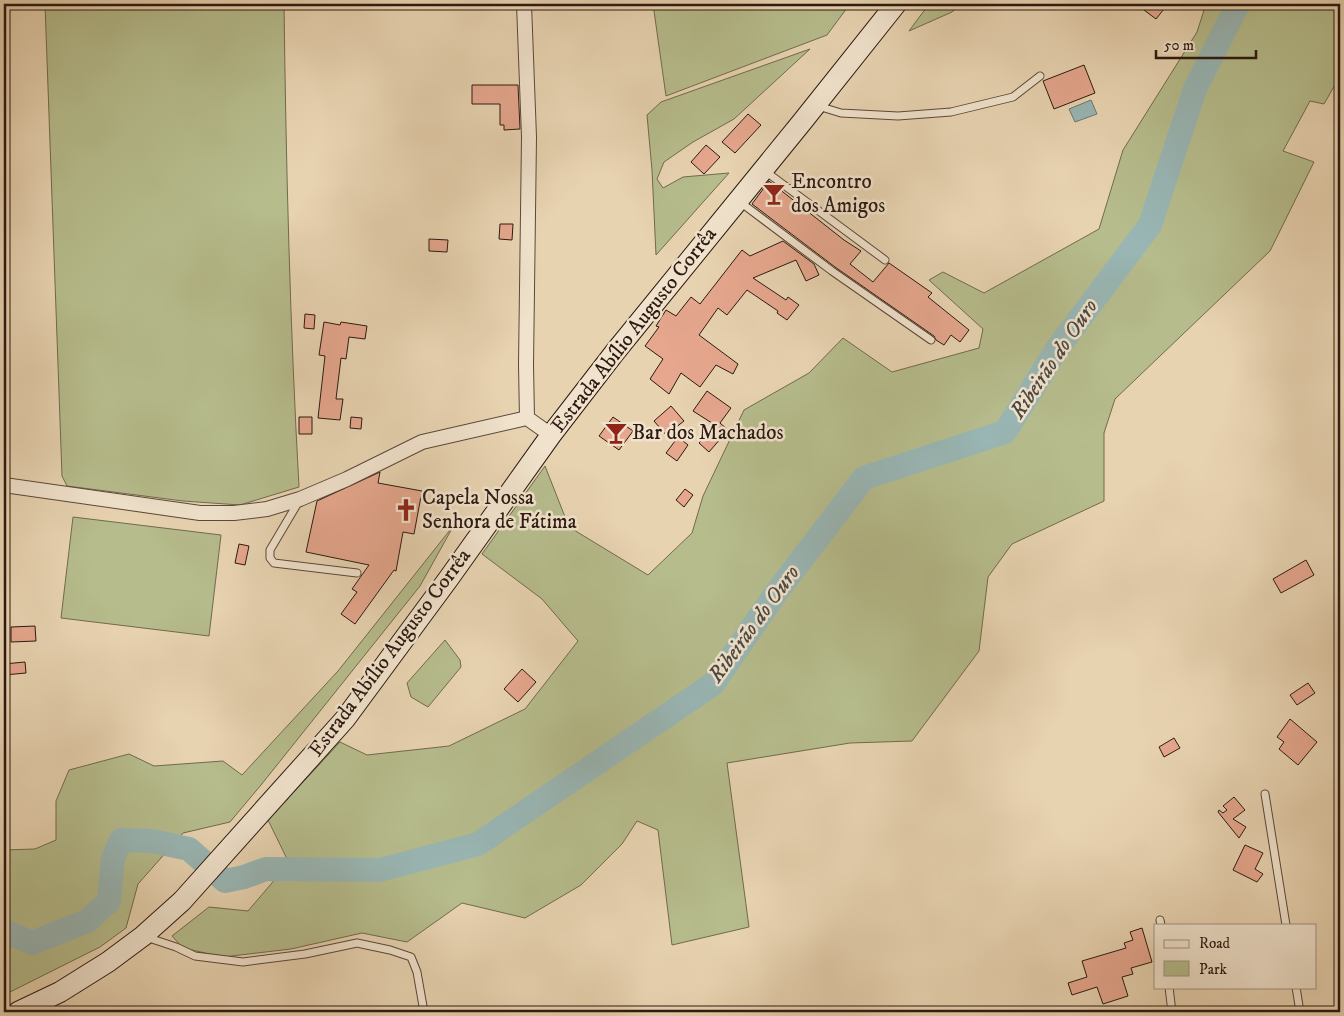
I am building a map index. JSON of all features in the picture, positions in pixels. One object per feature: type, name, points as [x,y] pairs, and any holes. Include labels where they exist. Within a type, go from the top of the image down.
[{"type":"main road","name":"Estrada Abílio Augusto Corrêa","points":[[18,1012],[60,992],[108,962],[143,936],[182,901],[345,719],[551,435],[615,352],[896,4]]},
{"type":"street","points":[[524,4],[529,137],[527,418]]},
{"type":"street","points":[[4,485],[200,513],[234,514],[267,509],[300,499],[347,479],[422,442],[527,418],[551,435]]},
{"type":"lane","points":[[816,105],[841,113],[898,116],[951,112],[1013,97],[1040,76]]},
{"type":"lane","points":[[763,170],[885,260]]},
{"type":"lane","points":[[738,200],[832,271],[931,340]]},
{"type":"lane","points":[[300,499],[270,550],[270,558],[274,563],[357,573]]},
{"type":"lane","points":[[1266,794],[1286,924]]},
{"type":"lane","points":[[143,936],[176,947],[195,956],[243,962],[305,954],[357,943],[390,950],[410,957],[416,972],[424,1012]]},
{"type":"lane","points":[[1169,988],[1172,1012]]},
{"type":"lane","points":[[1296,988],[1300,1012]]},
{"type":"green space","points":[[45,4],[284,4],[289,246],[299,487],[240,505],[183,501],[67,486],[62,476]]},
{"type":"green space","points":[[653,4],[850,4],[827,35],[666,96]]},
{"type":"green space","points":[[929,4],[961,4],[952,12],[909,31]]},
{"type":"green space","points":[[1206,4],[1340,4],[1340,76],[1324,104],[1310,101],[1283,151],[1314,162],[1270,251],[1115,399],[1104,433],[1104,501],[1012,544],[988,577],[979,651],[912,741],[850,743],[727,763],[749,927],[672,945],[658,830],[637,821],[622,844],[581,885],[525,918],[462,903],[407,942],[362,933],[291,949],[223,957],[183,948],[172,936],[209,907],[248,911],[289,863],[268,820],[340,742],[367,755],[449,746],[525,709],[578,641],[542,599],[482,554],[545,466],[569,527],[648,575],[692,533],[703,496],[744,410],[809,373],[843,338],[892,372],[979,348],[983,329],[929,280],[943,272],[984,293],[1099,229],[1123,150],[1197,32]]},
{"type":"green space","points":[[810,49],[734,119],[693,142],[664,162],[657,179],[663,188],[683,177],[729,173],[656,255],[647,115],[661,102]]},
{"type":"green space","points":[[73,517],[221,535],[209,636],[61,618]]},
{"type":"green space","points":[[454,525],[420,586],[230,822],[183,833],[138,884],[126,928],[100,947],[4,995],[4,850],[35,849],[56,840],[56,801],[69,770],[129,754],[154,766],[223,761],[242,775],[338,671]]},
{"type":"green space","points":[[445,640],[460,660],[461,667],[428,707],[411,697],[407,683]]},
{"type":"water","points":[[1091,100],[1097,114],[1075,122],[1069,109]]},
{"type":"building","points":[[1136,4],[1168,4],[1156,19]]},
{"type":"building","points":[[1084,65],[1095,93],[1054,109],[1043,81]]},
{"type":"building","points":[[472,85],[518,85],[520,129],[504,130],[504,125],[500,125],[500,104],[472,104]]},
{"type":"building","points":[[748,114],[761,125],[735,153],[722,142]]},
{"type":"building","points":[[706,145],[720,157],[704,174],[691,162]]},
{"type":"building","points":[[769,181],[844,240],[861,251],[850,264],[873,282],[889,263],[932,293],[928,297],[969,330],[960,342],[951,335],[944,345],[936,340],[934,336],[835,267],[752,204]]},
{"type":"building","points":[[500,224],[513,224],[512,240],[499,239]]},
{"type":"building","points":[[429,239],[448,240],[447,252],[429,251]]},
{"type":"building","points":[[783,241],[814,264],[819,275],[806,281],[796,260],[753,278],[786,300],[788,297],[799,305],[787,320],[777,313],[778,311],[747,290],[727,315],[718,308],[699,335],[738,364],[733,374],[716,365],[700,387],[681,373],[669,394],[650,379],[663,359],[645,346],[659,327],[656,326],[666,310],[676,316],[691,297],[700,304],[742,250],[750,256]]},
{"type":"building","points":[[305,314],[315,315],[314,329],[304,328]]},
{"type":"building","points":[[324,322],[340,325],[341,322],[367,326],[365,339],[349,337],[346,359],[341,358],[336,399],[343,399],[340,420],[318,418],[325,356],[319,355]]},
{"type":"building","points":[[707,391],[731,408],[720,423],[728,430],[709,452],[699,443],[715,425],[693,411]]},
{"type":"building","points":[[671,406],[684,421],[666,435],[654,421]]},
{"type":"building","points":[[299,417],[312,417],[312,434],[299,434]]},
{"type":"building","points":[[351,417],[362,418],[361,429],[350,428]]},
{"type":"building","name":"Bar dos Machados","points":[[613,417],[633,431],[619,450],[599,436]]},
{"type":"building","points":[[678,437],[688,445],[677,461],[666,453]]},
{"type":"building","points":[[380,472],[378,483],[422,491],[414,534],[403,532],[396,571],[394,570],[355,624],[341,614],[357,592],[352,589],[369,565],[306,552],[317,501]]},
{"type":"building","points":[[685,489],[693,495],[684,507],[676,500]]},
{"type":"building","points":[[239,544],[249,546],[245,565],[235,563]]},
{"type":"building","points":[[1306,560],[1314,575],[1281,593],[1273,579]]},
{"type":"building","points":[[35,626],[36,641],[11,642],[11,627]]},
{"type":"building","points":[[25,662],[26,673],[4,675],[4,664]]},
{"type":"building","points":[[522,669],[536,682],[518,702],[504,689]]},
{"type":"building","points":[[1308,683],[1315,693],[1297,705],[1290,695]]},
{"type":"building","points":[[1290,719],[1317,742],[1298,765],[1279,749],[1284,742],[1277,737]]},
{"type":"building","points":[[1174,738],[1180,748],[1164,757],[1159,747]]},
{"type":"building","points":[[1234,797],[1245,810],[1233,819],[1246,827],[1239,838],[1218,812],[1219,810],[1223,813],[1227,810],[1223,806]]},
{"type":"building","points":[[1245,845],[1263,853],[1255,869],[1263,874],[1257,882],[1233,870]]},
{"type":"building","points":[[1142,928],[1152,962],[1131,968],[1133,974],[1122,977],[1128,996],[1103,1004],[1097,987],[1072,995],[1068,983],[1087,977],[1082,961],[1126,948],[1124,943],[1133,940],[1130,932]]},
{"type":"waterway","name":"Ribeirão do Ouro","points":[[4,931],[32,943],[87,921],[109,901],[113,858],[121,840],[152,841],[189,849],[225,881],[266,869],[380,870],[478,844],[713,684],[779,589],[864,478],[1005,432],[1057,349],[1150,225],[1195,89],[1238,4]]},
{"type":"place","name":"Encontro dos Amigos","points":[[774,194]]},
{"type":"place","name":"Bar dos Machados","points":[[616,433]]},
{"type":"place","name":"Capela Nossa Senhora de Fátima","points":[[406,510]]}]
